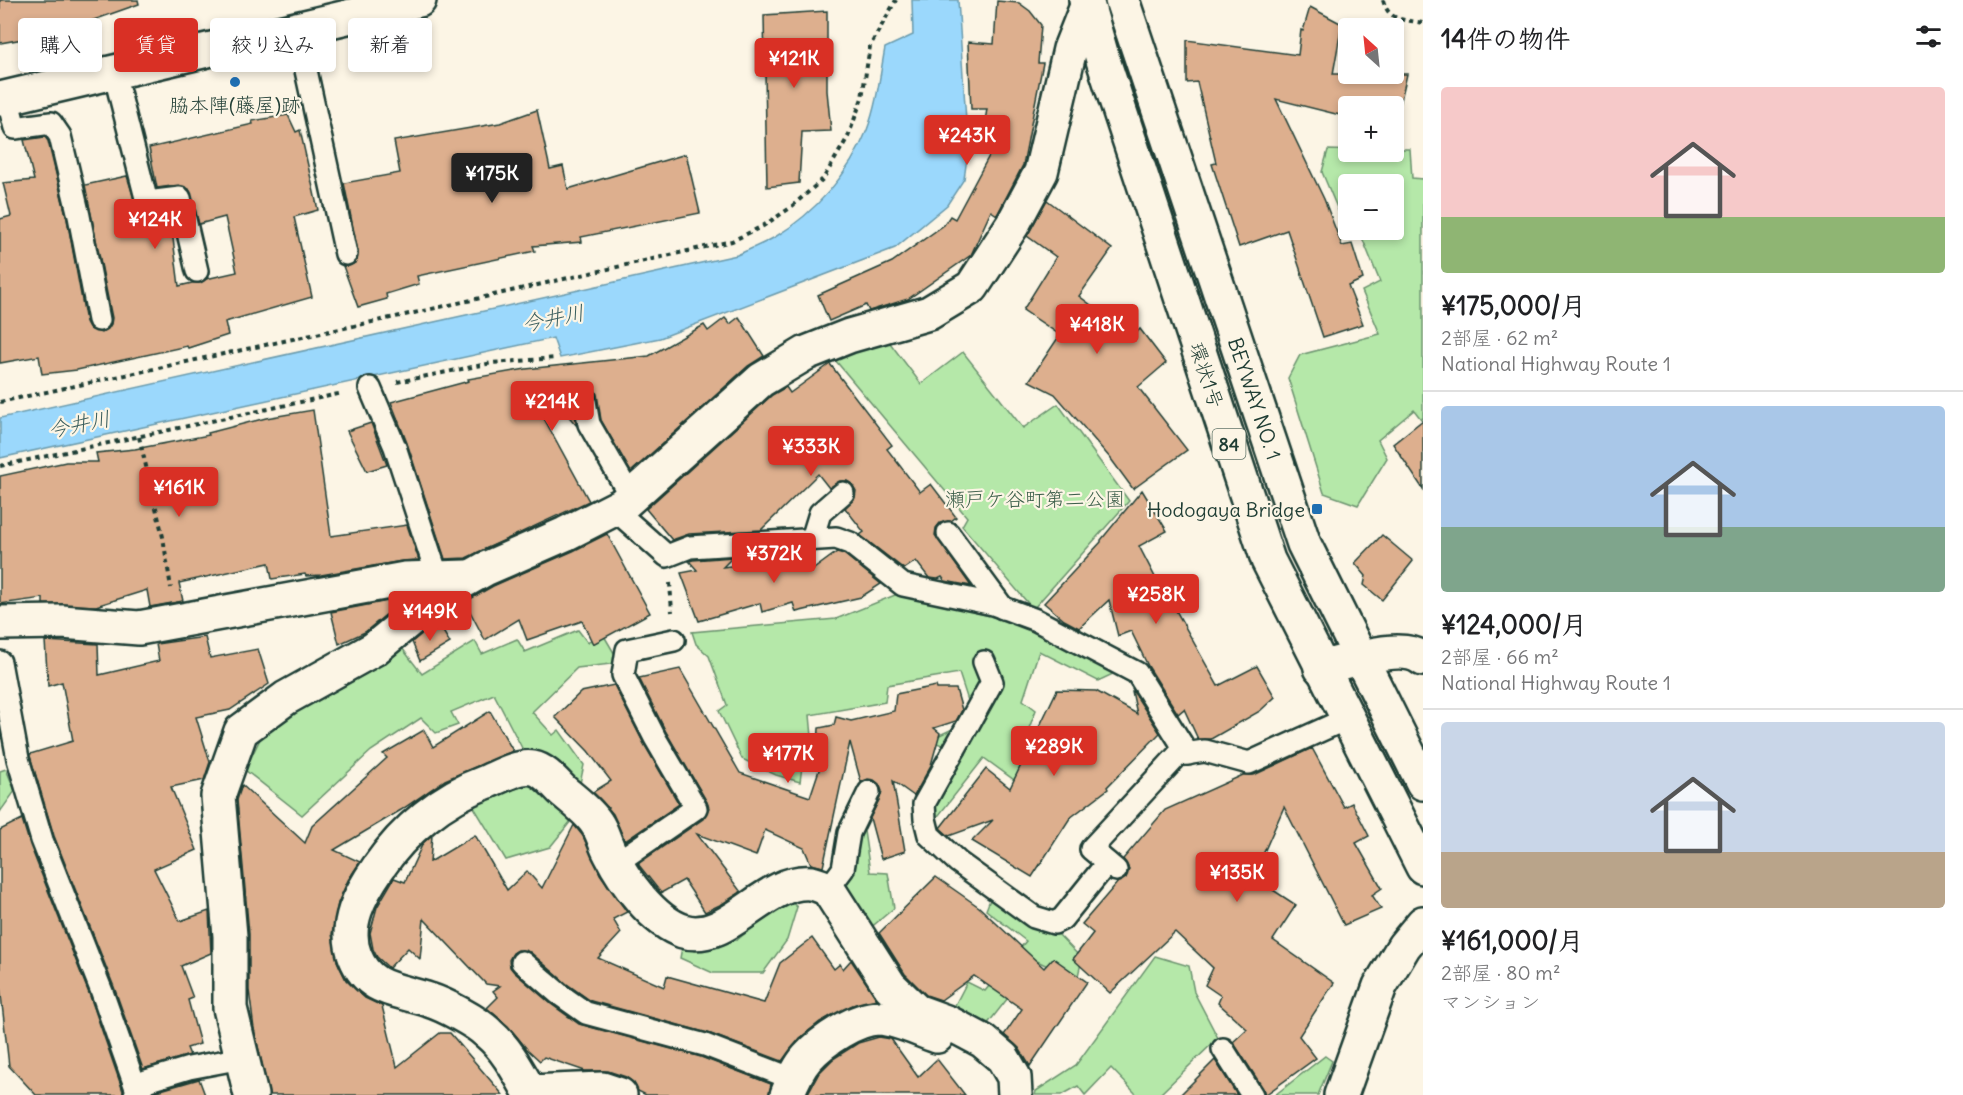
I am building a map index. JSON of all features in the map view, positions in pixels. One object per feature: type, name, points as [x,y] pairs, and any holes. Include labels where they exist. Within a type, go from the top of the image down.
[{"type":"main road","points":[[336,20],[419,0]]},
{"type":"main road","name":"BEYWAY NO. 1","points":[[1122,0],[1304,544],[1423,783]]},
{"type":"main road","points":[[251,1095],[230,1008],[231,936],[218,796],[240,731],[286,698],[374,649],[441,594],[623,503],[761,380],[806,353],[929,313],[972,287],[1013,224],[1041,172],[1070,49],[1086,3]]},
{"type":"main road","name":"環状1号","points":[[1086,3],[1268,560],[1346,719],[1423,867]]},
{"type":"main road","points":[[3,98],[114,72]]},
{"type":"main road","points":[[0,622],[62,622],[139,628],[405,579],[471,577]]},
{"type":"main road","points":[[1321,668],[1395,651],[1421,652]]},
{"type":"main road","points":[[620,1095],[602,1089],[530,1092],[512,1059],[488,1032],[429,1000],[386,989],[368,977],[356,958],[350,938],[355,908],[369,880],[390,850],[414,826],[446,801],[478,784],[517,770],[532,768],[546,775],[597,823],[623,876],[643,901],[660,917],[684,931],[702,932],[723,925],[772,893],[797,884],[813,883],[828,889],[890,986],[916,1011],[949,1023],[983,1041],[1002,1058],[1014,1077],[1015,1095]]},
{"type":"main road","points":[[1341,1095],[1380,986],[1404,946],[1423,923]]},
{"type":"main road","points":[[790,1087],[807,1058],[857,1022],[879,1018],[948,1040],[983,1041]]},
{"type":"lane","points":[[114,72],[147,202],[180,198],[197,271]]},
{"type":"lane","points":[[306,72],[346,254]]},
{"type":"lane","points":[[3,98],[15,128],[51,123],[60,136],[79,216],[99,320]]},
{"type":"lane","points":[[370,388],[395,447],[438,578]]},
{"type":"lane","points":[[584,396],[589,424],[623,503],[667,556],[690,547],[836,538],[850,543],[903,585],[1003,608],[1028,610],[1137,673],[1188,754]]},
{"type":"lane","points":[[812,539],[820,513],[843,493]]},
{"type":"lane","points":[[948,533],[1003,608]]},
{"type":"lane","points":[[616,863],[696,808],[655,738],[623,675],[627,650],[674,640]]},
{"type":"lane","points":[[0,662],[18,759],[42,840],[102,992],[136,1093]]},
{"type":"lane","points":[[984,662],[992,681],[924,804],[929,835],[958,862],[1034,917],[1054,923],[1062,919],[1111,866],[1091,849],[1178,755],[1205,751],[1249,763],[1346,719]]},
{"type":"lane","points":[[828,889],[843,869],[849,833],[869,792]]},
{"type":"lane","points":[[522,962],[559,994],[586,1013],[705,1045],[790,1087]]},
{"type":"lane","points":[[1223,1049],[1252,1095]]},
{"type":"lane","points":[[136,1093],[146,1081],[179,1071],[242,1058]]},
{"type":"path","points":[[0,402],[414,313],[732,241],[763,226],[790,208],[822,179],[848,137],[862,98],[870,46],[896,0]]},
{"type":"path","points":[[1383,0],[1386,12],[1396,18],[1423,23]]},
{"type":"path","points":[[0,466],[447,370],[492,363],[556,358]]},
{"type":"path","points":[[139,437],[163,537],[177,621]]},
{"type":"path","points":[[667,556],[674,640]]},
{"type":"green space","points":[[1404,149],[1410,149],[1412,178],[1423,179],[1423,418],[1421,419],[1414,410],[1378,440],[1387,458],[1358,505],[1324,493],[1288,378],[1300,355],[1380,334],[1362,291],[1380,282],[1363,240],[1404,240],[1404,174],[1338,174],[1338,210],[1322,172],[1328,150],[1338,150],[1338,162],[1404,162]]},
{"type":"green space","name":"瀬戸ケ谷町第二公園","points":[[884,335],[921,384],[963,352],[1023,428],[1058,404],[1129,501],[1033,609],[962,526],[967,517],[830,354]]},
{"type":"green space","points":[[900,593],[1033,627],[1115,673],[1098,681],[1039,651],[1023,700],[1036,710],[1019,754],[1042,771],[1025,788],[984,758],[935,820],[929,800],[966,754],[929,740],[974,719],[959,673],[887,685],[885,702],[810,715],[814,758],[803,759],[800,782],[776,775],[742,759],[719,711],[727,705],[709,656],[696,644],[692,632],[836,619]]},
{"type":"green space","points":[[600,629],[620,663],[577,668],[532,712],[553,735],[559,730],[584,765],[579,788],[552,759],[523,750],[494,694],[451,712],[458,725],[436,733],[421,718],[371,751],[302,815],[245,770],[262,735],[314,698],[402,648],[422,674],[475,641],[482,654],[517,639],[525,652],[578,630],[588,643]]},
{"type":"green space","points":[[6,769],[15,791],[0,812],[0,771]]},
{"type":"green space","points":[[536,782],[571,821],[550,847],[506,860],[472,804]]},
{"type":"green space","points":[[863,824],[870,872],[888,873],[894,908],[869,929],[844,885],[854,836]]},
{"type":"green space","points":[[991,897],[1059,935],[1082,959],[1077,980],[1037,961],[986,1026],[953,1009],[967,982],[985,991],[1026,941],[986,910]]},
{"type":"green space","points":[[787,898],[797,907],[787,940],[763,973],[713,973],[680,958],[683,942],[706,944],[737,940]]},
{"type":"green space","points":[[1155,956],[1189,966],[1194,992],[1218,1038],[1159,1095],[1137,1095],[1111,1068],[1085,1095],[1078,1086],[1062,1095],[1035,1095],[1036,1091],[1076,1065]]},
{"type":"green space","points":[[1325,1056],[1332,1061],[1318,1095],[1275,1095]]},
{"type":"water","name":"今井川","points":[[912,0],[958,0],[968,151],[964,179],[947,205],[895,248],[660,338],[560,358],[553,338],[0,458],[0,418],[737,255],[766,242],[790,227],[817,204],[830,191],[851,161],[867,130],[878,89],[885,48],[913,35]]},
{"type":"building","points":[[0,0],[138,0],[139,4],[99,18],[18,18],[18,40],[0,43]]},
{"type":"building","points":[[997,1],[1019,3],[1030,11],[1041,25],[1038,63],[1043,63],[1023,165],[997,215],[991,211],[971,255],[908,299],[869,311],[866,305],[829,321],[818,295],[892,262],[944,225],[950,216],[955,219],[997,141],[982,139],[987,109],[971,109],[968,42],[994,44]]},
{"type":"building","points":[[1310,7],[1338,22],[1338,46],[1333,74],[1338,74],[1338,84],[1404,84],[1404,74],[1407,74],[1402,96],[1338,96],[1338,114],[1276,99],[1324,199],[1338,240],[1342,246],[1352,244],[1363,279],[1348,286],[1363,324],[1323,337],[1287,230],[1239,247],[1212,164],[1216,163],[1197,82],[1187,83],[1187,40],[1298,55],[1301,30],[1303,31]]},
{"type":"building","points":[[827,11],[827,91],[831,131],[802,132],[799,183],[767,187],[764,15]]},
{"type":"building","points":[[537,110],[550,169],[563,166],[568,189],[686,154],[700,213],[581,237],[582,242],[533,246],[535,251],[417,276],[419,284],[386,294],[387,299],[358,307],[343,266],[355,263],[358,252],[344,183],[400,173],[394,141],[500,123]]},
{"type":"building","points":[[288,115],[296,132],[300,130],[318,210],[294,217],[312,297],[225,322],[228,335],[188,348],[187,346],[77,370],[42,374],[39,356],[0,363],[0,219],[11,216],[3,183],[34,180],[24,140],[45,137],[48,141],[67,219],[86,322],[90,329],[101,333],[108,329],[112,318],[85,185],[127,176],[138,211],[148,215],[170,212],[179,286],[200,283],[206,279],[237,272],[225,217],[199,224],[189,189],[179,185],[157,188],[149,148],[253,124],[252,121]]},
{"type":"building","points":[[1047,200],[1112,249],[1079,296],[1133,336],[1140,329],[1166,363],[1138,387],[1187,450],[1133,489],[1111,459],[1055,394],[1029,381],[1060,335],[1023,310],[1056,257],[1027,236]]},
{"type":"building","points":[[739,317],[764,356],[748,366],[631,472],[601,420],[597,394],[593,387],[582,383],[572,391],[571,398],[577,426],[547,391],[534,400],[589,501],[466,558],[445,559],[391,402],[469,381],[468,379],[526,369],[649,356],[704,325],[708,331],[725,318],[730,324]]},
{"type":"building","points":[[830,364],[892,445],[887,449],[920,492],[931,484],[956,517],[951,521],[940,523],[935,535],[971,586],[945,581],[942,577],[929,578],[916,561],[904,569],[860,535],[864,532],[845,508],[855,498],[856,491],[852,484],[840,481],[829,488],[818,474],[761,530],[689,534],[672,540],[646,509],[772,395],[786,387],[790,393]]},
{"type":"building","points":[[313,410],[331,536],[407,525],[419,560],[321,575],[306,576],[305,574],[272,579],[269,563],[179,583],[183,601],[150,607],[147,590],[96,606],[43,604],[43,598],[0,604],[0,476],[66,462],[98,462],[96,453],[135,449],[209,435],[208,433],[266,418]]},
{"type":"building","points":[[1423,420],[1423,489],[1393,444]]},
{"type":"building","points":[[371,423],[387,465],[367,471],[347,431]]},
{"type":"building","points":[[1142,490],[1167,531],[1139,546],[1171,608],[1174,607],[1218,686],[1257,666],[1275,697],[1260,711],[1211,739],[1198,739],[1184,709],[1178,714],[1148,666],[1131,631],[1118,636],[1109,600],[1079,628],[1064,620],[1044,603],[1101,542]]},
{"type":"building","points":[[607,534],[650,613],[593,644],[582,621],[527,640],[519,619],[485,640],[465,602],[493,586]]},
{"type":"building","points":[[1382,535],[1413,561],[1382,600],[1364,585],[1366,576],[1355,563]]},
{"type":"building","points":[[837,552],[844,554],[881,584],[861,597],[796,612],[793,603],[762,612],[760,603],[699,621],[681,573],[697,570],[689,561],[733,557],[723,567],[806,556],[811,571]]},
{"type":"building","points":[[393,600],[395,607],[365,632],[339,644],[331,612]]},
{"type":"building","points":[[437,621],[450,643],[420,661],[412,642]]},
{"type":"building","points":[[205,637],[210,658],[258,649],[269,684],[230,710],[196,717],[210,762],[204,780],[171,787],[197,850],[154,869],[180,921],[209,911],[211,953],[181,966],[193,998],[188,1000],[200,1044],[187,1048],[190,1055],[143,1069],[114,987],[54,836],[30,756],[30,754],[73,741],[62,682],[48,686],[45,641],[98,644],[99,675],[159,661],[156,644]]},
{"type":"building","points":[[680,669],[740,773],[810,797],[822,761],[818,747],[819,728],[834,725],[836,717],[851,721],[894,711],[896,694],[936,686],[937,689],[956,689],[962,710],[956,721],[934,728],[940,733],[931,765],[914,796],[893,781],[905,851],[881,859],[870,818],[882,791],[874,780],[868,779],[861,782],[850,742],[823,867],[811,864],[804,848],[765,830],[756,856],[697,834],[741,892],[705,912],[684,880],[661,893],[638,864],[703,819],[709,808],[666,732],[639,678]]},
{"type":"building","points":[[614,685],[644,744],[679,804],[625,841],[613,814],[593,792],[611,781],[588,751],[555,717],[581,692]]},
{"type":"building","points":[[1057,690],[1096,691],[1137,714],[1133,691],[1160,733],[1107,787],[1108,789],[1070,818],[1032,877],[972,841],[993,820],[949,836],[940,828],[986,769],[1010,788]]},
{"type":"building","points":[[490,711],[513,751],[445,780],[401,810],[334,850],[360,862],[348,880],[338,903],[332,934],[337,961],[346,980],[365,998],[382,1006],[397,1067],[440,1033],[450,1033],[503,1095],[269,1095],[254,1029],[249,990],[249,934],[237,800],[242,785],[305,843],[312,826],[387,758],[383,754],[424,730],[433,747]]},
{"type":"building","points":[[1312,748],[1344,807],[1352,803],[1369,836],[1356,843],[1382,888],[1372,895],[1381,909],[1344,925],[1284,807],[1253,877],[1296,905],[1273,940],[1334,983],[1299,1036],[1316,1058],[1265,1095],[1263,1088],[1233,1042],[1247,1029],[1218,1003],[1221,996],[1205,985],[1213,968],[1175,932],[1110,993],[1073,959],[1093,933],[1082,924],[1118,882],[1126,878],[1129,869],[1123,859],[1165,810],[1243,775],[1254,775]]},
{"type":"building","points":[[22,819],[30,845],[90,996],[123,1095],[36,1095],[9,1066],[0,986],[0,830]]},
{"type":"building","points":[[574,825],[583,836],[600,874],[627,912],[613,919],[621,933],[598,958],[664,987],[667,976],[764,1003],[780,963],[812,938],[834,969],[840,964],[843,969],[851,960],[877,999],[853,1005],[820,1022],[800,1038],[782,1061],[708,1033],[591,1001],[530,952],[518,950],[513,953],[509,960],[514,972],[551,1004],[579,1024],[701,1057],[771,1084],[769,1095],[646,1095],[638,1091],[634,1083],[626,1077],[608,1071],[585,1071],[544,1057],[540,1061],[508,1026],[487,1008],[498,997],[493,991],[500,986],[486,984],[424,919],[420,959],[408,948],[389,968],[377,957],[370,933],[377,907],[394,878],[405,882],[423,843],[432,835],[430,862],[475,835],[507,890],[527,871],[542,888]]},
{"type":"building","points":[[936,877],[979,907],[1044,968],[1053,958],[1087,982],[1030,1066],[1019,1048],[1004,1035],[1022,1009],[974,976],[941,1000],[926,995],[905,974],[879,933]]},
{"type":"building","points":[[879,1037],[891,1039],[918,1077],[937,1059],[965,1095],[807,1095],[819,1073],[833,1059],[858,1043]]},
{"type":"building","points":[[1215,1060],[1237,1095],[1180,1095]]},
{"type":"building","points":[[199,1079],[205,1095],[151,1095],[154,1092]]},
{"type":"place","name":"脇本陣(藤屋)跡","points":[[235,82]]},
{"type":"place","name":"Hodogaya Bridge","points":[[1317,509]]}]
